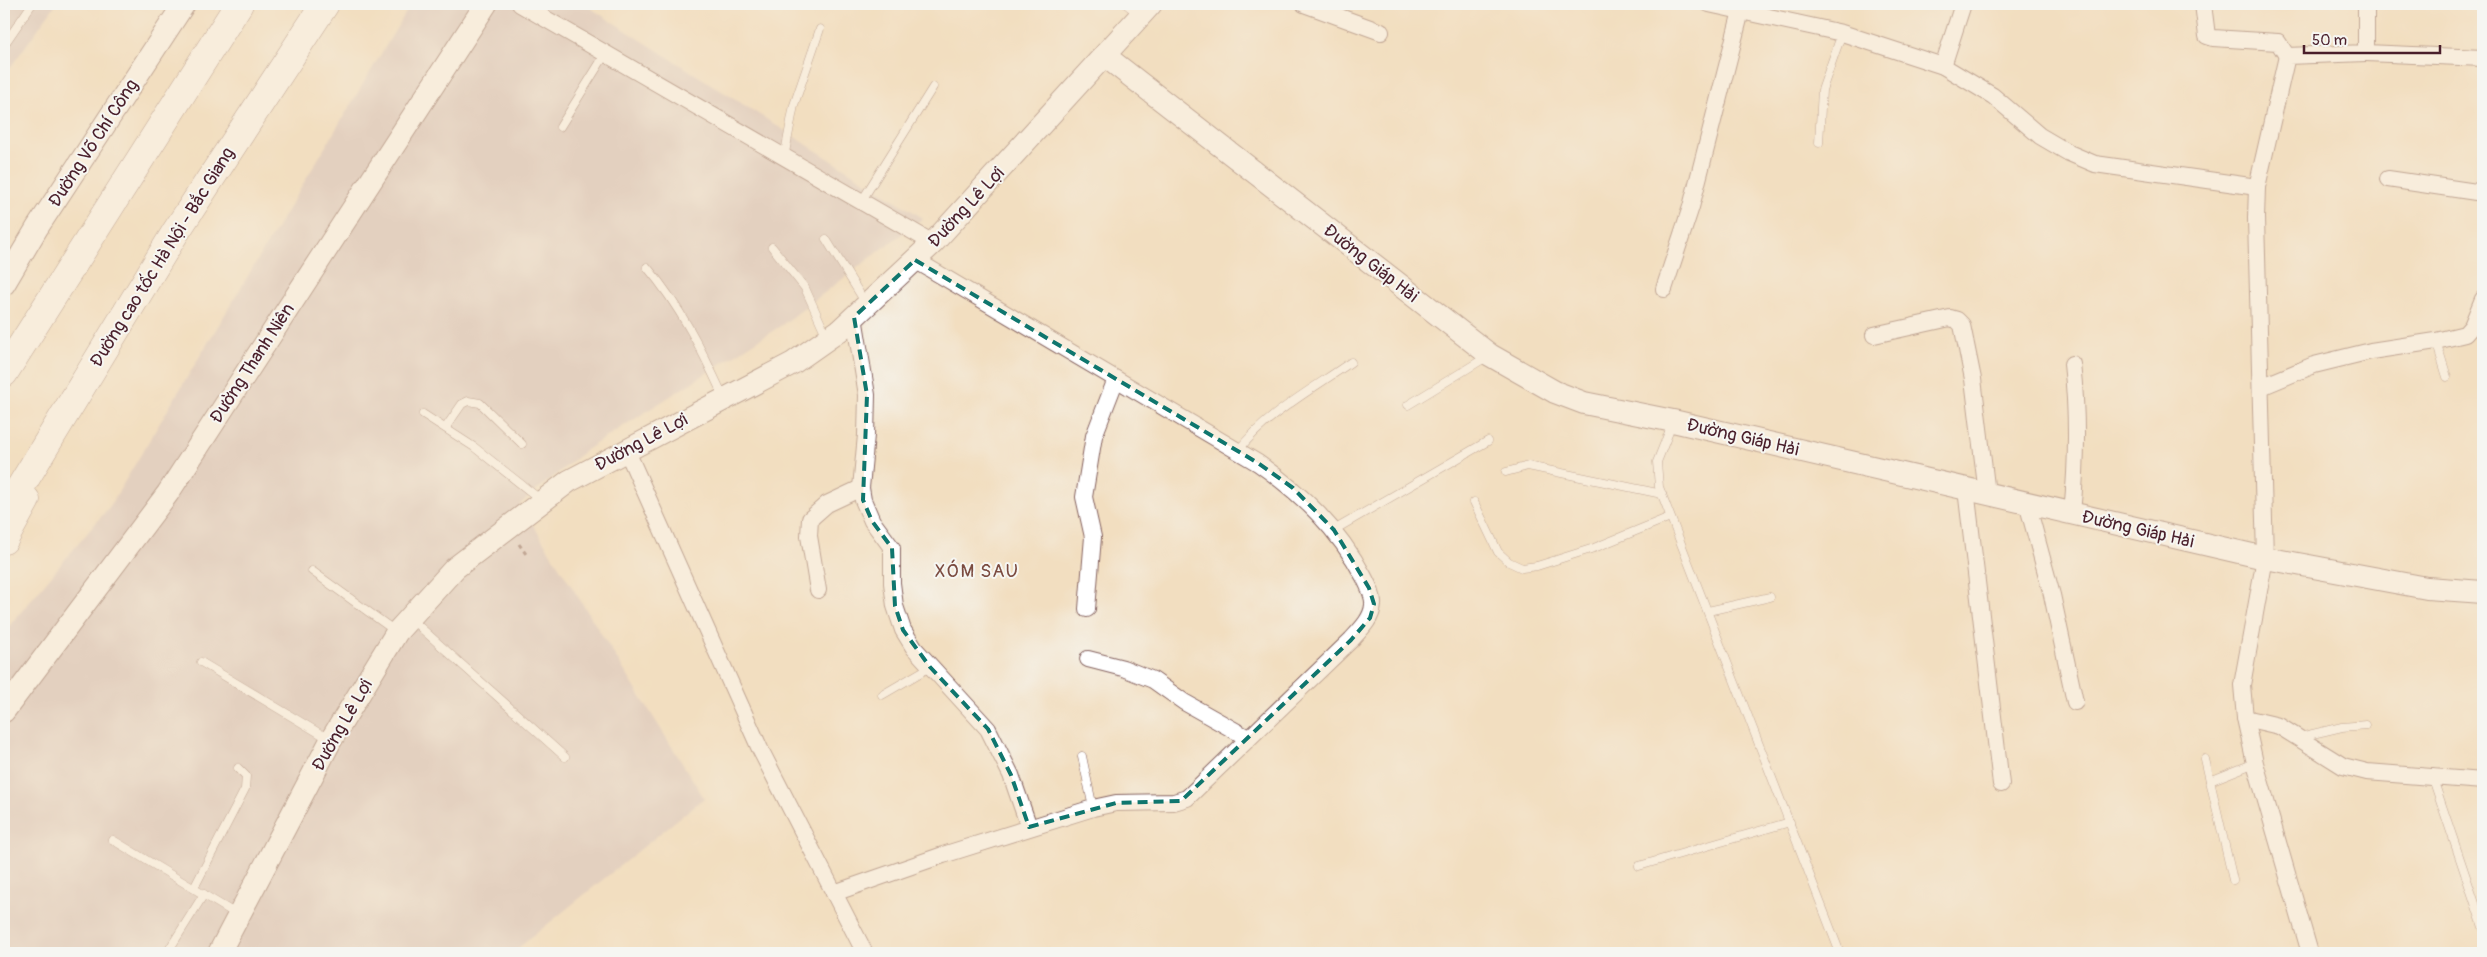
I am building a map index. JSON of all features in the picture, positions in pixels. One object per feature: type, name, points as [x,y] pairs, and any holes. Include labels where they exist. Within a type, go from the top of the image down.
[{"type":"highway","points":[[4,373],[238,4]]},
{"type":"highway","name":"Đường cao tốc Hà Nội - Bắc Giang","points":[[4,514],[175,233],[325,4]]},
{"type":"highway","points":[[4,540],[61,439],[124,337],[175,233]]},
{"type":"street","name":"Đường Võ Chí Công","points":[[4,284],[37,228],[184,4]]},
{"type":"street","name":"Đường Thanh Niên","points":[[4,711],[168,493],[486,4]]},
{"type":"street","points":[[520,4],[933,243]]},
{"type":"street","points":[[1304,4],[1381,32]]},
{"type":"street","points":[[1709,4],[1842,33],[1943,66],[1993,96],[2040,136],[2069,153],[2094,164],[2257,187]]},
{"type":"street","points":[[1943,66],[1963,4]]},
{"type":"street","points":[[2203,4],[2207,36],[2278,42],[2287,56],[2257,187],[2256,218],[2265,558],[2242,685],[2245,718],[2255,763],[2310,953]]},
{"type":"street","points":[[2366,4],[2366,53]]},
{"type":"street","name":"Đường Lê Lợi","points":[[219,953],[331,740],[403,625],[455,568],[569,481],[626,449],[793,363],[861,312],[933,243],[1105,56],[1139,8]]},
{"type":"street","points":[[1664,289],[1691,207],[1741,11]]},
{"type":"street","points":[[2287,56],[2366,53],[2483,58]]},
{"type":"street","name":"Đường Giáp Hải","points":[[1105,56],[1490,355],[1569,398],[1584,403],[1673,421],[2265,558],[2427,588],[2483,592]]},
{"type":"street","points":[[2388,179],[2483,193]]},
{"type":"street","points":[[834,893],[1029,827],[1093,808],[1116,803],[1181,801],[1193,792],[1351,640],[1370,618],[1374,604],[1370,588],[1334,530],[1293,488],[1238,451],[915,260]]},
{"type":"street","points":[[2261,387],[2314,365],[2371,351],[2436,341],[2465,334],[2472,326],[2483,299]]},
{"type":"street","points":[[861,312],[867,395],[863,500],[872,521],[892,548],[892,583],[895,606],[903,630],[914,648],[988,729],[1011,775],[1029,827]]},
{"type":"street","points":[[1874,335],[1950,318],[1957,320],[1962,325],[1973,379],[1977,491],[2001,784]]},
{"type":"street","points":[[2072,364],[2078,424],[2072,514]]},
{"type":"street","points":[[1087,609],[1093,538],[1084,497],[1094,436],[1116,379]]},
{"type":"street","points":[[626,449],[760,749],[865,953]]},
{"type":"street","points":[[818,590],[809,536],[810,519],[827,504],[862,488]]},
{"type":"street","points":[[2027,503],[2048,578],[2075,702]]},
{"type":"street","points":[[1088,659],[1123,668],[1153,680],[1184,702],[1248,738]]},
{"type":"street","points":[[2245,718],[2275,725],[2300,737],[2343,766],[2367,772],[2483,781]]},
{"type":"lane","points":[[4,45],[32,4]]},
{"type":"lane","points":[[784,158],[794,105],[820,29]]},
{"type":"lane","points":[[1819,143],[1822,90],[1842,33]]},
{"type":"lane","points":[[560,127],[606,53]]},
{"type":"lane","points":[[860,202],[933,87]]},
{"type":"lane","points":[[826,239],[861,312]]},
{"type":"lane","points":[[772,248],[805,288],[828,338]]},
{"type":"lane","points":[[648,266],[685,318],[724,398]]},
{"type":"lane","points":[[2436,341],[2447,377]]},
{"type":"lane","points":[[1408,405],[1490,355]]},
{"type":"lane","points":[[1238,451],[1249,436],[1264,424],[1351,362]]},
{"type":"lane","points":[[446,427],[462,404],[480,403],[522,444]]},
{"type":"lane","points":[[423,414],[446,427],[474,447],[542,502]]},
{"type":"lane","points":[[1673,421],[1657,462],[1662,494],[1840,953]]},
{"type":"lane","points":[[1334,530],[1488,442]]},
{"type":"lane","points":[[1506,472],[1528,466],[1662,494]]},
{"type":"lane","points":[[1474,502],[1498,552],[1509,562],[1522,568],[1537,566],[1594,548],[1670,517]]},
{"type":"lane","points":[[312,571],[403,625],[565,757]]},
{"type":"lane","points":[[1708,611],[1770,597]]},
{"type":"lane","points":[[201,662],[331,740]]},
{"type":"lane","points":[[882,695],[930,667]]},
{"type":"lane","points":[[2300,737],[2342,727],[2366,726]]},
{"type":"lane","points":[[1082,756],[1093,808]]},
{"type":"lane","points":[[2205,759],[2233,880]]},
{"type":"lane","points":[[2210,781],[2255,763]]},
{"type":"lane","points":[[194,888],[245,789],[246,776],[238,768]]},
{"type":"lane","points":[[2432,776],[2483,927]]},
{"type":"lane","points":[[1639,866],[1790,822]]},
{"type":"lane","points":[[113,840],[240,916]]},
{"type":"lane","points":[[167,953],[204,894]]},
{"type":"highlighted area","points":[[915,260],[1258,463],[1293,488],[1334,530],[1369,588],[1374,604],[1370,618],[1351,640],[1181,801],[1116,803],[1029,827],[1011,775],[988,729],[930,667],[903,630],[895,606],[892,548],[872,521],[863,500],[867,395],[854,317]]},
{"type":"shaded area","points":[[4,4],[56,4],[4,76]]},
{"type":"shaded area","points":[[411,4],[584,4],[923,218],[782,325],[586,450],[520,504],[704,798],[512,953],[4,953],[4,632],[110,506]]},
{"type":"district","name":"XÓM SAU","points":[[977,570]]}]
